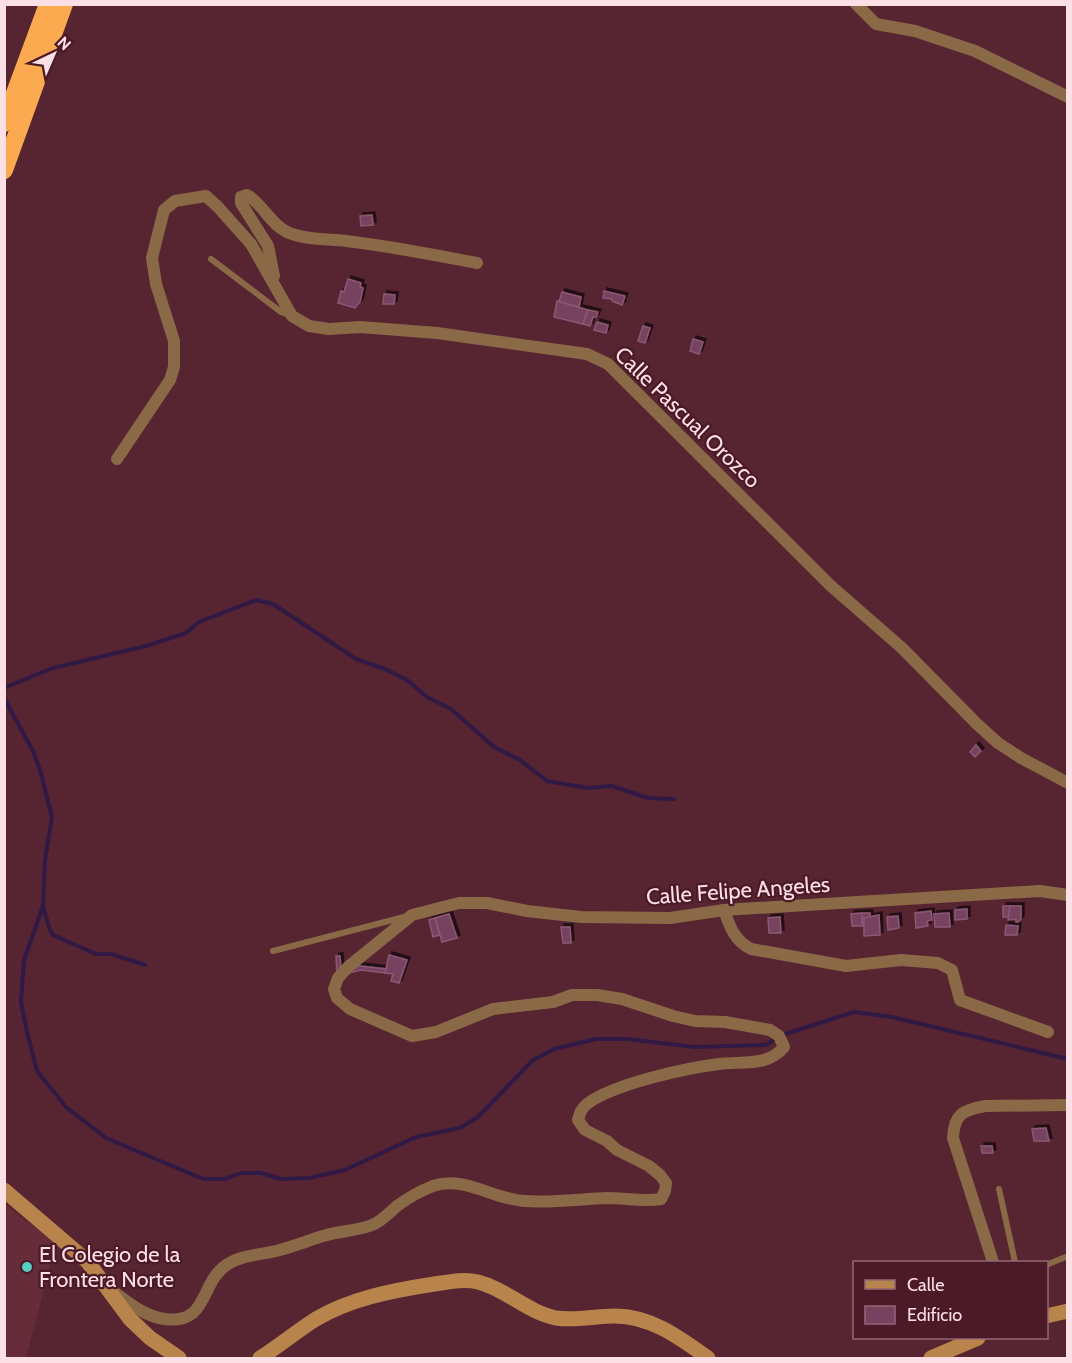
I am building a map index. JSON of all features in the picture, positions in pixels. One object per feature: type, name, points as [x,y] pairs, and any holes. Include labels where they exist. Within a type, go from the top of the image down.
[{"type":"highway","points":[[4,123],[48,4]]},
{"type":"highway","points":[[4,170],[64,4]]},
{"type":"main road","points":[[4,1190],[87,1261],[130,1319],[150,1338],[179,1359]]},
{"type":"main road","points":[[260,1359],[316,1319],[344,1306],[391,1292],[458,1280],[478,1282],[534,1311],[556,1318],[577,1320],[615,1316],[653,1324],[677,1336],[708,1359]]},
{"type":"main road","points":[[1048,1316],[1068,1311]]},
{"type":"main road","points":[[931,1359],[976,1339]]},
{"type":"street","points":[[856,4],[876,24],[915,31],[975,51],[1068,97]]},
{"type":"street","points":[[276,286],[268,246],[242,203],[241,197],[247,195],[252,198],[276,224],[288,232],[304,237],[347,241],[477,263]]},
{"type":"street","points":[[117,459],[170,380],[174,367],[174,341],[156,284],[152,258],[164,210],[175,201],[206,196],[218,207],[251,244],[292,316]]},
{"type":"street","name":"Calle Pascual Orozco","points":[[292,316],[309,326],[329,329],[360,327],[437,333],[587,354],[608,364],[831,586],[902,648],[977,724],[998,743],[1068,783]]},
{"type":"street","name":"Calle Felipe Angeles","points":[[412,915],[459,903],[486,903],[527,911],[580,917],[670,918],[724,910],[1040,891],[1068,895]]},
{"type":"street","points":[[724,910],[739,942],[751,949],[846,966],[901,960],[939,963],[952,970],[960,1000],[1048,1032]]},
{"type":"street","points":[[106,1287],[146,1314],[165,1320],[181,1319],[194,1313],[210,1281],[217,1271],[229,1263],[245,1257],[302,1245],[323,1236],[372,1225],[416,1194],[447,1183],[464,1185],[524,1202],[618,1198],[650,1201],[661,1199],[666,1191],[666,1183],[660,1175],[649,1166],[585,1130],[578,1120],[581,1110],[598,1097],[631,1085],[696,1067],[766,1060],[772,1058],[784,1047],[779,1036],[770,1030],[725,1022],[695,1021],[622,999],[597,995],[572,995],[553,1002],[493,1009],[436,1032],[412,1036],[350,1009],[337,998],[334,988],[338,978],[348,967],[412,915]]},
{"type":"street","points":[[992,1261],[953,1138],[954,1126],[958,1118],[972,1108],[1068,1106]]},
{"type":"lane","points":[[211,259],[281,312],[292,316]]},
{"type":"lane","points":[[273,951],[412,915]]},
{"type":"lane","points":[[999,1189],[1015,1261]]},
{"type":"lane","points":[[1048,1265],[1068,1256]]},
{"type":"shaded area","name":"El Colegio de la Frontera Norte","points":[[4,1204],[56,1243],[26,1358],[5,1358]]},
{"type":"building","points":[[372,215],[373,225],[361,226],[360,216]]},
{"type":"building","points":[[348,279],[361,283],[360,287],[363,288],[360,302],[355,308],[338,303],[341,291],[344,292]]},
{"type":"building","points":[[604,291],[625,296],[622,305],[612,299],[603,298]]},
{"type":"building","points":[[562,292],[581,297],[579,307],[559,302]]},
{"type":"building","points":[[384,294],[395,295],[394,304],[383,304]]},
{"type":"building","points":[[557,301],[588,310],[583,324],[554,317]]},
{"type":"building","points":[[588,310],[598,312],[596,317],[593,317],[590,326],[583,324]]},
{"type":"building","points":[[597,322],[608,325],[606,333],[594,330]]},
{"type":"building","points":[[643,326],[650,328],[645,343],[638,341]]},
{"type":"building","points":[[693,339],[703,342],[699,354],[690,351]]},
{"type":"building","points":[[976,745],[981,751],[975,757],[970,752]]},
{"type":"building","points":[[1003,906],[1010,906],[1009,917],[1003,917]]},
{"type":"building","points":[[1010,906],[1021,906],[1021,919],[1018,922],[1016,919],[1008,920]]},
{"type":"building","points":[[967,909],[967,919],[955,920],[955,910]]},
{"type":"building","points":[[931,911],[932,920],[927,921],[928,926],[916,928],[915,913]]},
{"type":"building","points":[[862,913],[862,926],[852,926],[851,914]]},
{"type":"building","points":[[862,913],[870,913],[870,918],[864,918],[864,926],[862,926]]},
{"type":"building","points":[[949,913],[950,927],[935,927],[934,914]]},
{"type":"building","points":[[449,914],[457,938],[442,942],[435,918]]},
{"type":"building","points":[[879,915],[880,935],[864,936],[864,918]]},
{"type":"building","points":[[898,916],[899,928],[888,930],[887,917]]},
{"type":"building","points":[[780,917],[781,933],[769,933],[768,918]]},
{"type":"building","points":[[435,918],[440,935],[433,937],[429,920]]},
{"type":"building","points":[[1006,925],[1018,926],[1017,935],[1005,935]]},
{"type":"building","points":[[561,927],[570,927],[571,943],[563,943]]},
{"type":"building","points":[[389,955],[407,960],[399,983],[391,981],[393,974],[385,973]]},
{"type":"building","points":[[336,956],[340,956],[341,970],[360,966],[386,969],[385,973],[361,970],[337,976]]},
{"type":"building","points":[[1046,1128],[1049,1141],[1034,1141],[1032,1129]]},
{"type":"building","points":[[981,1146],[992,1146],[993,1153],[982,1153]]},
{"type":"waterway","points":[[4,688],[53,668],[146,646],[186,633],[199,622],[256,600],[273,604],[356,659],[407,680],[427,697],[451,709],[494,747],[520,760],[547,781],[587,788],[612,786],[648,798],[674,799]]},
{"type":"waterway","points":[[4,698],[33,751],[52,817],[45,860],[43,906],[53,935],[96,954],[111,954],[145,965]]},
{"type":"waterway","points":[[43,906],[24,960],[21,1002],[37,1071],[66,1107],[106,1138],[203,1179],[225,1179],[241,1173],[261,1173],[281,1179],[309,1178],[345,1170],[416,1137],[460,1128],[478,1117],[532,1061],[554,1049],[596,1039],[627,1039],[695,1047],[766,1045],[779,1036],[854,1012],[892,1017],[1068,1059]]},
{"type":"place","name":"El Colegio de la Frontera Norte","points":[[27,1267]]}]
